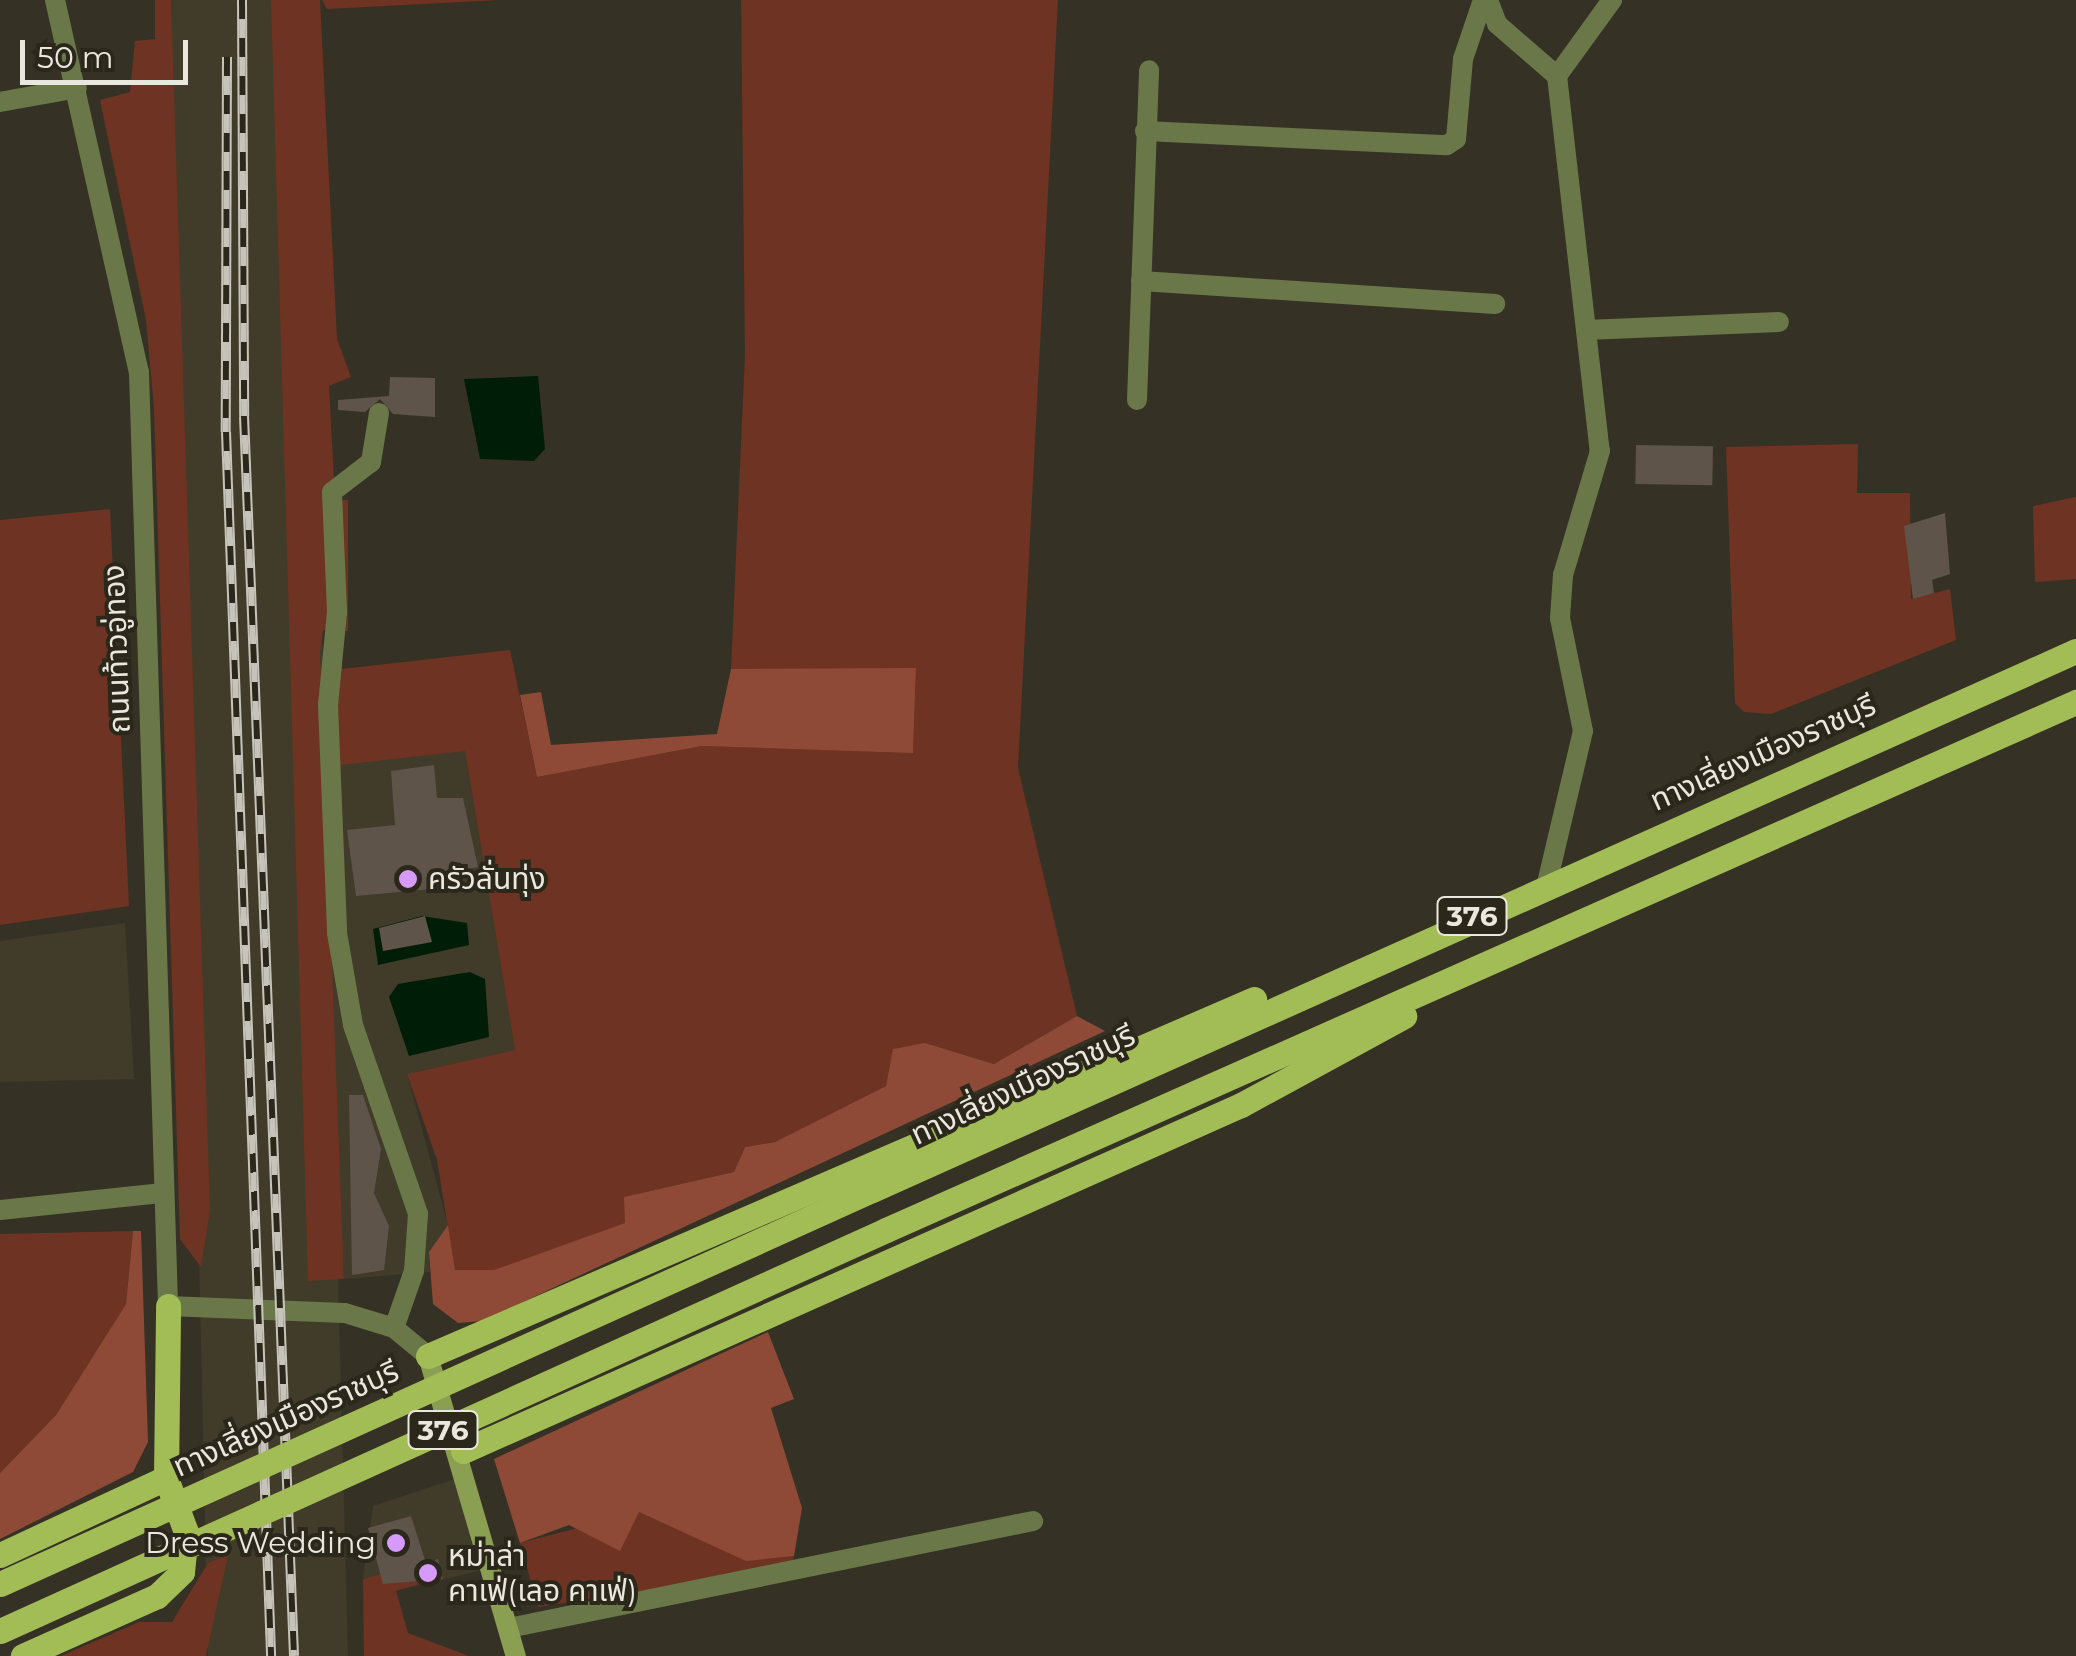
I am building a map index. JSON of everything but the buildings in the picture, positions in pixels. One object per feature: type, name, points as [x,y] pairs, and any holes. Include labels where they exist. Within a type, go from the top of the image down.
[{"type":"main road","name":"ทางเลี่ยงเมืองราชบุรี","points":[[0,1584],[1403,947],[2076,651]]},
{"type":"main road","name":"376","points":[[0,1631],[886,1230],[2076,702]]},
{"type":"main road","points":[[464,1451],[1241,1105],[1557,931]]},
{"type":"main road","points":[[516,1656],[464,1451],[428,1356],[1192,1021],[1403,947]]},
{"type":"main road","points":[[24,1656],[157,1596],[182,1572],[186,1532],[166,1478],[168,1306]]},
{"type":"main road","points":[[0,1555],[166,1478]]},
{"type":"street","name":"ถนนท้าวอู่ทอง","points":[[55,0],[139,372],[168,1306]]},
{"type":"street","points":[[1485,0],[1497,24],[1557,76]]},
{"type":"street","points":[[1146,131],[1447,145],[1456,139],[1463,58],[1485,0]]},
{"type":"street","points":[[1547,883],[1583,731],[1560,618],[1600,452],[1557,76],[1612,0]]},
{"type":"street","points":[[1137,400],[1148,70]]},
{"type":"street","points":[[0,102],[77,88]]},
{"type":"street","points":[[1141,280],[1495,304]]},
{"type":"street","points":[[1586,330],[1779,322]]},
{"type":"street","points":[[379,413],[371,462],[332,492],[337,612],[328,694],[338,933],[352,1025],[418,1214],[414,1271],[394,1328]]},
{"type":"street","points":[[0,1210],[162,1193]]},
{"type":"street","points":[[168,1306],[346,1313],[394,1328],[428,1356]]},
{"type":"street","points":[[509,1628],[1033,1521]]},
{"type":"shaded area","points":[[155,0],[171,0],[210,1210],[201,1267],[180,1239],[154,408],[146,320],[100,100],[130,92],[135,41],[155,39]]},
{"type":"shaded area","points":[[171,0],[303,0],[326,765],[465,750],[515,1050],[407,1074],[448,1225],[429,1252],[430,1272],[344,1279],[330,977],[348,1656],[208,1656]]},
{"type":"shaded area","points":[[271,0],[320,0],[337,339],[351,377],[329,386],[335,500],[348,500],[348,631],[323,630],[320,652],[344,1279],[308,1281]]},
{"type":"shaded area","points":[[322,0],[500,0],[327,9]]},
{"type":"shaded area","points":[[741,0],[1058,0],[1018,768],[1077,1016],[994,1064],[925,1043],[886,1086],[775,1142],[745,1147],[734,1172],[625,1197],[626,1223],[495,1270],[455,1270],[437,1160],[407,1074],[515,1050],[465,751],[340,765],[333,670],[510,650],[537,777],[702,746],[913,752],[916,669],[731,669],[745,354]]},
{"type":"shaded area","points":[[538,376],[545,449],[534,461],[480,459],[464,379]]},
{"type":"shaded area","points":[[1858,444],[1857,493],[1910,493],[1911,599],[1950,589],[1956,640],[1771,714],[1744,712],[1735,703],[1726,447]]},
{"type":"shaded area","points":[[2076,497],[2076,579],[2035,582],[2033,506]]},
{"type":"shaded area","points":[[110,509],[129,906],[0,925],[0,520]]},
{"type":"shaded area","points":[[916,668],[913,753],[702,746],[537,777],[520,695],[541,692],[551,745],[717,734],[731,669]]},
{"type":"shaded area","points":[[422,916],[467,923],[469,945],[378,965],[373,929]]},
{"type":"shaded area","points":[[125,923],[134,1079],[0,1082],[0,941]]},
{"type":"shaded area","points":[[470,972],[485,979],[489,1037],[409,1056],[389,997],[398,984]]},
{"type":"shaded area","points":[[1077,1016],[1105,1031],[482,1321],[458,1323],[433,1304],[429,1252],[448,1225],[455,1270],[494,1270],[625,1223],[624,1197],[734,1172],[745,1147],[775,1142],[886,1086],[893,1049],[925,1043],[994,1064]]},
{"type":"shaded area","points":[[133,1231],[126,1304],[56,1415],[0,1473],[0,1234]]},
{"type":"shaded area","points":[[133,1231],[141,1231],[148,1442],[133,1472],[0,1539],[0,1473],[56,1415],[126,1304]]},
{"type":"shaded area","points":[[768,1332],[794,1399],[771,1408],[802,1508],[794,1556],[746,1561],[639,1512],[620,1551],[569,1525],[520,1543],[494,1459]]},
{"type":"shaded area","points":[[455,1479],[479,1571],[381,1594],[376,1577],[363,1578],[373,1506]]},
{"type":"shaded area","points":[[639,1512],[746,1560],[794,1556],[791,1568],[538,1607],[520,1543]]},
{"type":"shaded area","points":[[228,1555],[206,1656],[61,1656],[139,1622],[172,1622],[208,1563]]},
{"type":"shaded area","points":[[414,1566],[419,1584],[396,1591],[408,1633],[469,1656],[364,1656],[363,1579]]},
{"type":"railway","points":[[242,0],[244,416],[294,1656]]},
{"type":"railway","points":[[227,57],[226,432],[271,1656]]},
{"type":"place","name":"ครัวลั่นทุ่ง","points":[[408,879]]},
{"type":"place","name":"Dress Wedding","points":[[396,1543]]},
{"type":"place","name":"หม่าล่า คาเฟ่(เลอ คาเฟ่)","points":[[428,1573]]}]
